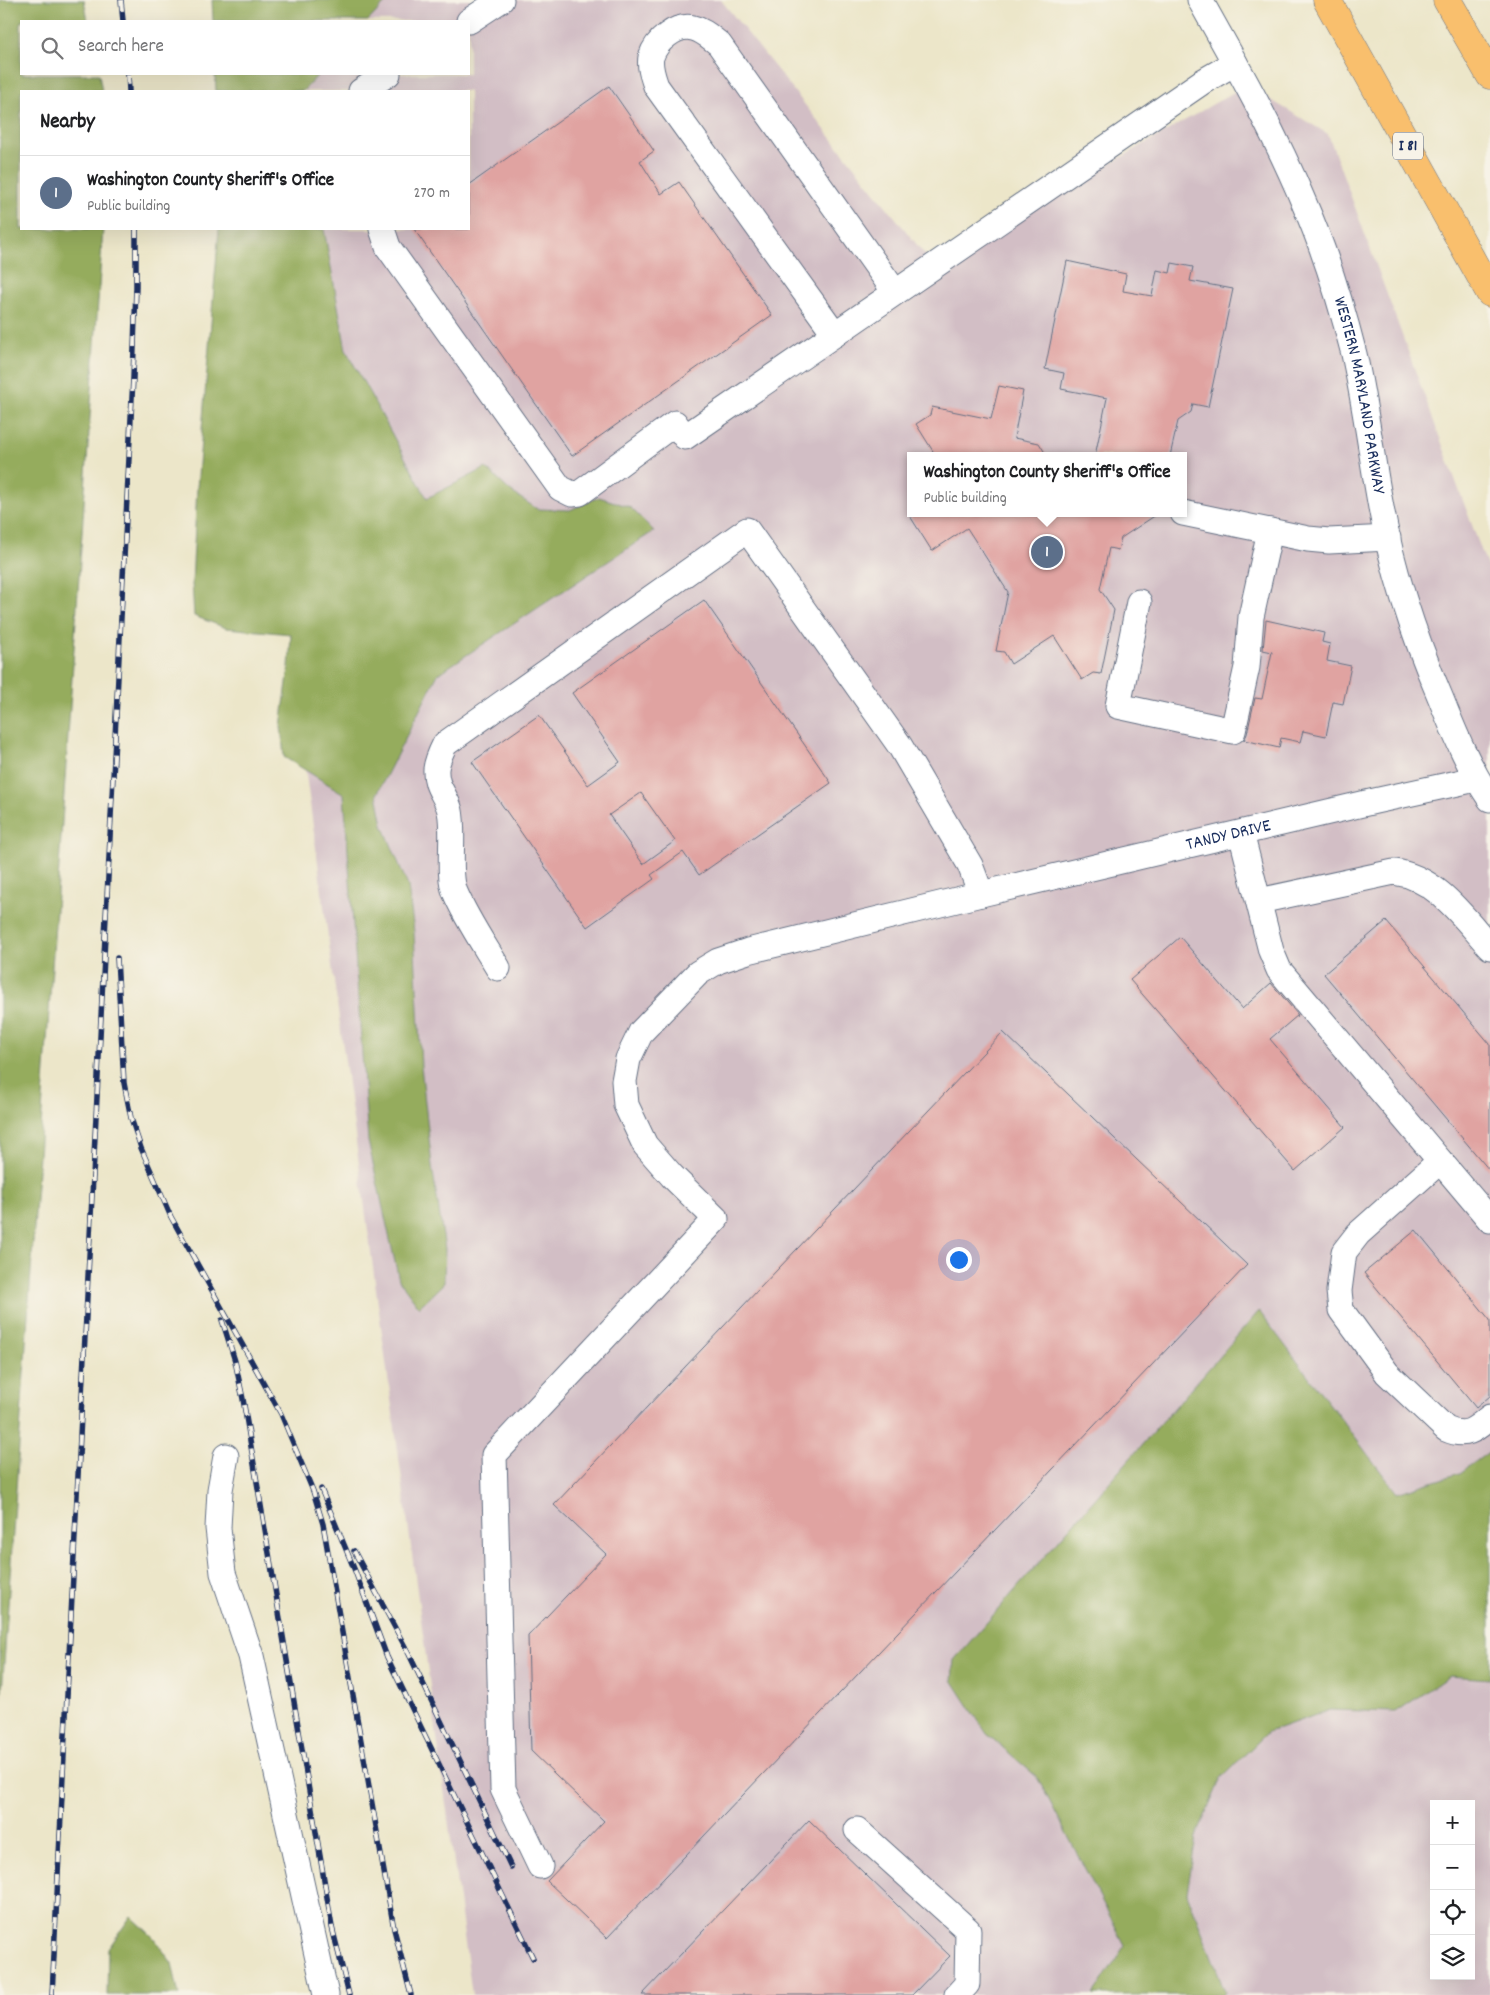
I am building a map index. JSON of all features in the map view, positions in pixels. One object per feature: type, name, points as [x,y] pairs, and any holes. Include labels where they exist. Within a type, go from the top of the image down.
[{"type":"highway","name":"I 81","points":[[1327,0],[1490,293]]},
{"type":"highway","points":[[1447,0],[1490,75]]},
{"type":"street","points":[[470,20],[501,0]]},
{"type":"street","name":"WESTERN MARYLAND PARKWAY","points":[[1200,0],[1272,133],[1305,204],[1334,286],[1354,355],[1380,505],[1400,590],[1424,658],[1476,779],[1490,799]]},
{"type":"street","points":[[834,334],[656,86],[650,70],[651,57],[657,45],[669,34],[681,29],[692,28],[704,33],[719,44],[895,292]]},
{"type":"street","points":[[382,230],[388,248],[560,488],[572,494],[580,493],[675,423],[686,436],[1202,82],[1235,64]]},
{"type":"street","points":[[363,90],[386,75]]},
{"type":"street","points":[[1187,514],[1329,541],[1388,538]]},
{"type":"street","points":[[498,968],[454,890],[453,837],[450,812],[446,799],[437,785],[436,768],[439,755],[445,744],[747,530],[900,746],[970,865],[981,894]]},
{"type":"street","points":[[1140,602],[1118,706],[1233,731],[1247,667],[1252,616],[1270,531]]},
{"type":"street","name":"TANDY DRIVE","points":[[540,1866],[503,1789],[494,1455],[716,1219],[672,1176],[645,1145],[626,1105],[624,1081],[628,1059],[641,1032],[698,973],[718,961],[748,951],[981,894],[1476,779]]},
{"type":"street","points":[[1241,833],[1258,901],[1279,970],[1490,1220]]},
{"type":"street","points":[[1258,901],[1394,872],[1409,874],[1422,880],[1448,900],[1490,947]]},
{"type":"street","points":[[1440,1161],[1358,1234],[1344,1252],[1339,1291],[1341,1310],[1387,1373],[1446,1429],[1457,1434],[1475,1430],[1490,1417]]},
{"type":"street","points":[[226,1456],[220,1490],[218,1528],[223,1573],[251,1656],[326,1995]]},
{"type":"street","points":[[858,1830],[968,1930],[967,1984],[957,1995]]},
{"type":"shaded area","points":[[383,0],[721,0],[934,266],[1246,85],[1328,134],[1490,574],[1490,1995],[472,1995],[304,760],[265,230],[470,230],[470,90],[274,90],[293,75],[470,75],[470,20],[358,20]]},
{"type":"green space","points":[[0,0],[84,0],[88,20],[20,20],[20,75],[99,75],[102,90],[20,90],[20,230],[103,230],[0,1721]]},
{"type":"green space","points":[[212,0],[388,0],[369,20],[213,20]]},
{"type":"green space","points":[[215,75],[318,75],[304,90],[216,90]]},
{"type":"green space","points":[[219,230],[324,230],[346,350],[427,498],[486,468],[510,491],[537,509],[570,510],[599,497],[630,507],[654,531],[438,674],[377,794],[383,825],[408,886],[414,932],[421,1066],[432,1166],[445,1249],[444,1283],[419,1307],[399,1280],[368,1141],[344,794],[284,757],[281,726],[289,668],[291,634],[226,628],[194,616],[192,583],[197,488]]},
{"type":"green space","points":[[1259,1311],[1397,1493],[1460,1473],[1490,1451],[1490,1679],[1449,1676],[1396,1712],[1330,1710],[1268,1732],[1221,1778],[1196,1837],[1187,1893],[1225,1991],[1222,1995],[1093,1995],[1125,1945],[1037,1777],[987,1734],[952,1680],[954,1660]]},
{"type":"green space","points":[[131,1916],[153,1937],[172,1963],[179,1995],[107,1995],[108,1949]]},
{"type":"building","points":[[609,86],[654,151],[640,161],[661,194],[679,182],[772,315],[572,456],[415,230],[470,230],[470,184]]},
{"type":"building","points":[[1067,261],[1126,274],[1123,291],[1152,296],[1157,270],[1170,273],[1172,263],[1193,267],[1190,281],[1233,289],[1208,407],[1193,404],[1191,412],[1178,421],[1171,452],[1096,452],[1107,398],[1061,389],[1064,373],[1045,369]]},
{"type":"building","points":[[999,386],[1023,391],[1014,438],[1039,443],[1045,452],[934,452],[916,424],[930,415],[932,407],[991,419]]},
{"type":"building","points":[[911,517],[1153,517],[1121,538],[1118,550],[1109,548],[1100,589],[1114,610],[1101,674],[1093,673],[1082,680],[1054,636],[1011,664],[1004,652],[996,651],[1008,592],[967,528],[932,551]]},
{"type":"building","points":[[704,600],[831,783],[699,875],[683,852],[651,875],[654,879],[587,927],[472,762],[539,715],[588,785],[620,762],[572,693]],"holes":[[[641,793],[675,841],[643,864],[609,815]]]},
{"type":"building","points":[[1266,620],[1324,633],[1322,642],[1330,644],[1327,661],[1351,666],[1343,704],[1333,702],[1326,736],[1303,731],[1300,742],[1281,738],[1279,748],[1244,740],[1255,698],[1262,699],[1272,652],[1263,650]]},
{"type":"building","points":[[1386,921],[1490,1044],[1490,1171],[1324,974]]},
{"type":"building","points":[[1180,937],[1242,1009],[1271,983],[1298,1015],[1270,1039],[1345,1127],[1295,1171],[1130,980]]},
{"type":"building","points":[[1003,1032],[1247,1265],[607,1938],[547,1881],[604,1821],[531,1751],[528,1636],[606,1554],[554,1505]]},
{"type":"building","points":[[1416,1230],[1490,1320],[1490,1396],[1476,1408],[1364,1273]]},
{"type":"building","points":[[809,1820],[950,1956],[912,1995],[642,1995]]},
{"type":"railway","points":[[121,0],[123,20]]},
{"type":"railway","points":[[128,75],[129,90]]},
{"type":"railway","points":[[52,1995],[133,378],[136,230]]},
{"type":"railway","points":[[117,958],[124,1083],[131,1118],[141,1148],[171,1217],[281,1414],[313,1491],[323,1524],[394,1929],[411,1995]]},
{"type":"railway","points":[[222,1320],[235,1361],[243,1399],[332,1927],[349,1995]]},
{"type":"railway","points":[[321,1489],[355,1571],[387,1657],[533,1958]]},
{"type":"railway","points":[[354,1551],[409,1654],[511,1867]]},
{"type":"place","name":"Washington County Sheriff's Office","points":[[1047,552]]}]
